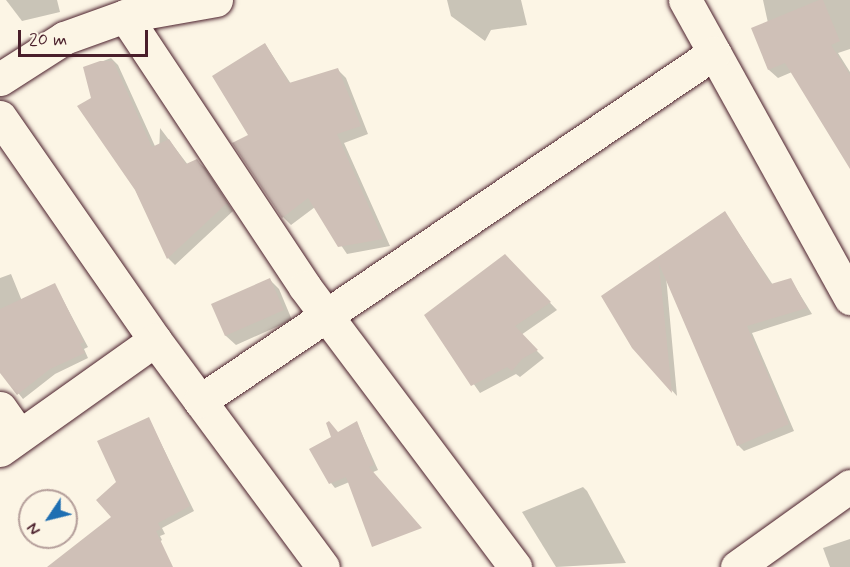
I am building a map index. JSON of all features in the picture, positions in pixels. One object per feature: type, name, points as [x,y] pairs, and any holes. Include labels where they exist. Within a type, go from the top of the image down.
[{"type":"street","points":[[0,79],[64,38],[125,15],[216,0]]},
{"type":"street","points":[[685,0],[850,298]]},
{"type":"street","points":[[125,15],[325,314],[515,567]]},
{"type":"street","points":[[200,401],[325,314],[714,53]]},
{"type":"street","points":[[0,117],[155,340],[323,567]]},
{"type":"street","points":[[0,408],[9,442],[155,340]]},
{"type":"street","points":[[737,567],[850,486]]},
{"type":"building","points":[[823,0],[840,41],[831,45],[850,75],[850,169],[785,63],[768,70],[751,28]]},
{"type":"building","points":[[265,43],[289,83],[338,68],[361,126],[337,134],[383,239],[338,247],[308,198],[282,218],[232,143],[248,135],[212,76]]},
{"type":"building","points":[[100,61],[113,61],[152,147],[169,139],[186,164],[197,159],[227,203],[167,259],[135,190],[77,106],[91,98],[83,67]]},
{"type":"building","points":[[725,211],[771,284],[791,278],[807,308],[747,326],[789,424],[737,446],[659,264],[672,393],[632,348],[601,296]]},
{"type":"building","points":[[505,254],[551,302],[515,326],[538,350],[522,359],[512,371],[507,367],[471,386],[424,315]]},
{"type":"building","points":[[270,278],[284,310],[225,336],[211,304]]},
{"type":"building","points":[[55,283],[84,342],[80,344],[85,353],[50,369],[17,395],[0,373],[0,309]]},
{"type":"building","points":[[149,417],[190,506],[158,523],[161,529],[156,531],[173,567],[47,567],[70,549],[78,549],[78,543],[111,517],[96,500],[116,482],[97,441]]},
{"type":"building","points":[[329,421],[338,432],[357,421],[374,465],[369,467],[422,528],[372,547],[346,477],[329,484],[309,449],[331,437],[326,423]]}]
